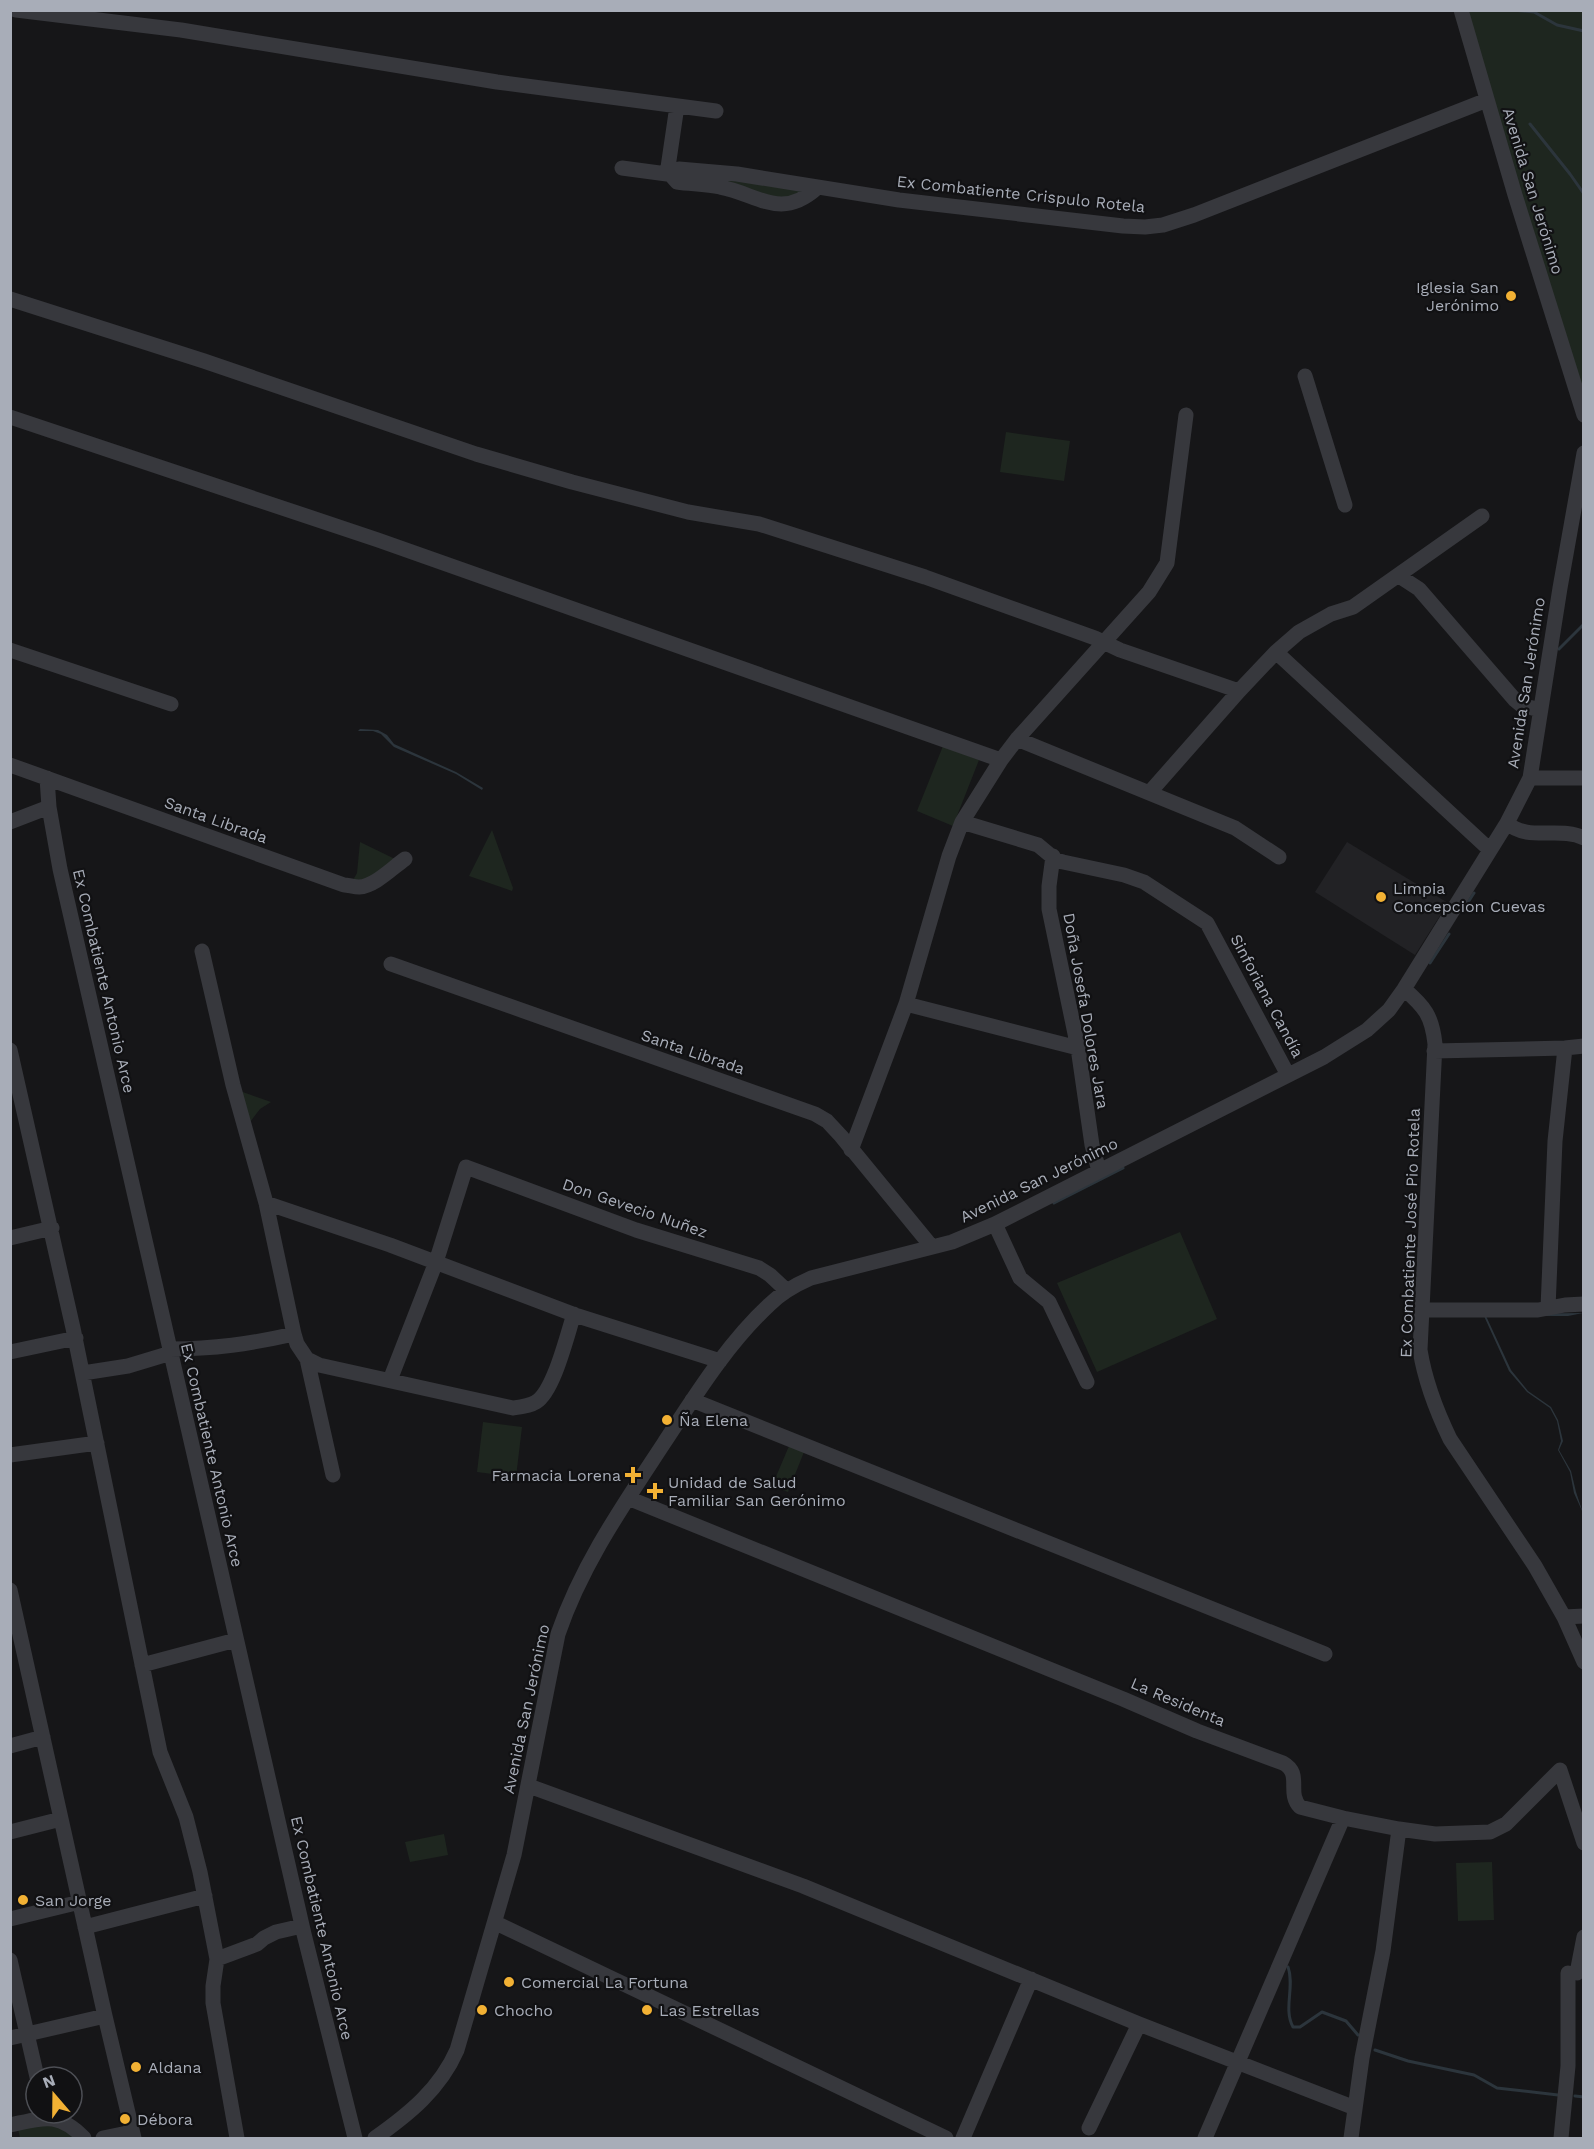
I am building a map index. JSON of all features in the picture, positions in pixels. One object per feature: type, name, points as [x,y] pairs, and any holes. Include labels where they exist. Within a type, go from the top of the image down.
[{"type":"street","points":[[16,10],[181,30],[497,82],[716,111]]},
{"type":"street","name":"Avenida San Jerónimo","points":[[1461,10],[1515,195],[1584,415]]},
{"type":"street","name":"Ex Combatiente Crispulo Rotela","points":[[622,168],[668,174],[679,169],[736,174],[811,184],[817,188],[1057,219],[1134,226],[1163,225],[1194,215],[1487,100]]},
{"type":"street","points":[[668,174],[677,106]]},
{"type":"street","name":"Ex Combatiente Crispulo Rotela","points":[[668,174],[677,182],[721,187],[773,205],[802,198],[817,188]]},
{"type":"street","points":[[10,299],[226,368],[476,454],[582,485],[688,512],[725,517],[770,528],[926,577],[1104,642],[1120,650],[1239,691]]},
{"type":"street","points":[[1305,376],[1345,505]]},
{"type":"street","points":[[851,1150],[906,1005],[949,856],[962,822],[1017,739],[1149,592],[1167,563],[1186,415]]},
{"type":"street","points":[[10,417],[431,558],[1001,760]]},
{"type":"street","name":"Avenida San Jerónimo","points":[[379,2137],[425,2098],[450,2066],[466,2023],[514,1855],[556,1646],[569,1603],[587,1567],[628,1498],[692,1400],[720,1361],[768,1305],[786,1290],[811,1278],[952,1242],[995,1224],[1324,1058],[1382,1018],[1404,989],[1507,823],[1530,778],[1584,453]]},
{"type":"street","points":[[1150,792],[1239,691],[1276,652],[1299,632],[1331,614],[1353,607],[1482,516]]},
{"type":"street","points":[[1400,576],[1419,589],[1515,700],[1521,705],[1540,710]]},
{"type":"street","points":[[10,650],[171,705]]},
{"type":"street","points":[[1276,652],[1490,850]]},
{"type":"street","points":[[1017,739],[1235,828],[1279,857]]},
{"type":"street","name":"Santa Librada","points":[[10,765],[344,885],[365,886],[376,881],[405,859]]},
{"type":"street","name":"Ex Combatiente Antonio Arce","points":[[47,778],[49,807],[60,869],[302,1926],[355,2139]]},
{"type":"street","points":[[1530,778],[1584,778]]},
{"type":"street","points":[[10,822],[49,807]]},
{"type":"street","name":"Sinforiana Candía","points":[[962,822],[1038,844],[1063,862],[1124,875],[1144,882],[1207,923],[1288,1075]]},
{"type":"street","points":[[1507,823],[1520,832],[1575,834],[1584,838]]},
{"type":"street","name":"Doña Josefa Dolores Jara","points":[[1053,856],[1048,886],[1049,909],[1077,1048],[1092,1145],[1099,1171]]},
{"type":"street","points":[[202,951],[233,1085],[266,1203],[294,1334],[297,1344],[307,1359],[333,1474]]},
{"type":"street","name":"Santa Librada","points":[[391,964],[815,1114],[827,1121],[932,1247]]},
{"type":"street","name":"Ex Combatiente José Pio Rotela","points":[[1404,989],[1421,1003],[1428,1013],[1434,1035],[1420,1350],[1423,1368],[1443,1424],[1473,1476],[1535,1566],[1564,1617],[1584,1662]]},
{"type":"street","points":[[906,1005],[1077,1048]]},
{"type":"street","points":[[1434,1052],[1584,1046]]},
{"type":"street","points":[[1548,1308],[1555,1141],[1565,1048]]},
{"type":"street","points":[[10,1050],[76,1338],[160,1752],[186,1817],[205,1896],[218,1959],[213,1986],[213,2003],[237,2139]]},
{"type":"street","name":"Don Gevecio Nuñez","points":[[435,1262],[466,1167],[636,1230],[759,1268],[786,1290]]},
{"type":"street","points":[[266,1203],[574,1314],[720,1361]]},
{"type":"street","points":[[995,1224],[1020,1278],[1049,1302],[1087,1382]]},
{"type":"street","points":[[10,1238],[52,1228]]},
{"type":"street","points":[[390,1380],[435,1262]]},
{"type":"street","points":[[1422,1310],[1548,1308],[1584,1304]]},
{"type":"street","points":[[307,1359],[319,1365],[513,1408],[535,1403],[549,1389],[574,1314]]},
{"type":"street","points":[[83,1373],[128,1366],[170,1351],[212,1349],[294,1334]]},
{"type":"street","points":[[10,1352],[76,1338]]},
{"type":"street","points":[[692,1400],[1325,1654]]},
{"type":"street","points":[[10,1455],[97,1443]]},
{"type":"street","name":"La Residenta","points":[[628,1498],[1197,1731],[1283,1763],[1294,1772],[1294,1795],[1300,1807],[1343,1818],[1435,1834],[1490,1832],[1506,1824],[1560,1770],[1584,1843]]},
{"type":"street","points":[[10,1590],[14,1626],[43,1737],[133,2135],[103,2139]]},
{"type":"street","points":[[1564,1617],[1584,1616]]},
{"type":"street","points":[[142,1665],[236,1640]]},
{"type":"street","points":[[10,1746],[43,1737]]},
{"type":"street","points":[[529,1786],[803,1886],[1139,2024],[1355,2108]]},
{"type":"street","points":[[1205,2139],[1343,1818]]},
{"type":"street","points":[[10,1832],[62,1819]]},
{"type":"street","points":[[1350,2139],[1362,2058],[1383,1951],[1399,1829]]},
{"type":"street","points":[[86,1927],[205,1896]]},
{"type":"street","points":[[10,1919],[80,1902]]},
{"type":"street","points":[[496,1923],[946,2139]]},
{"type":"street","points":[[218,1959],[249,1948],[276,1932],[302,1926]]},
{"type":"street","points":[[1561,2139],[1573,1973],[1584,1937]]},
{"type":"street","points":[[10,1960],[34,2065]]},
{"type":"street","points":[[963,2139],[1031,1979]]},
{"type":"street","points":[[10,2038],[105,2016]]},
{"type":"street","points":[[1089,2128],[1139,2024]]},
{"type":"street","points":[[67,2125],[84,2139]]},
{"type":"shaded area","points":[[1466,11],[1583,11],[1583,399]]},
{"type":"shaded area","points":[[676,174],[810,188],[782,200]]},
{"type":"shaded area","points":[[1006,432],[1070,441],[1064,481],[1000,472]]},
{"type":"shaded area","points":[[360,729],[378,730],[387,735],[394,744],[456,772],[483,788],[482,790],[456,774],[394,747],[381,734],[373,731],[358,731]]},
{"type":"shaded area","points":[[943,746],[979,760],[953,826],[917,811]]},
{"type":"shaded area","points":[[492,830],[513,888],[512,891],[469,876]]},
{"type":"shaded area","points":[[360,842],[395,859],[377,877],[352,882],[357,873]]},
{"type":"shaded area","name":"Limpia Concepcion Cuevas","points":[[1347,842],[1448,903],[1415,955],[1315,892]]},
{"type":"shaded area","points":[[240,1091],[271,1102],[260,1109],[247,1126]]},
{"type":"shaded area","points":[[1180,1232],[1217,1319],[1097,1372],[1057,1283]]},
{"type":"shaded area","points":[[1583,1313],[1568,1316],[1486,1316],[1511,1370],[1528,1391],[1551,1407],[1558,1420],[1563,1441],[1559,1450],[1571,1471],[1583,1513],[1574,1493],[1570,1472],[1558,1450],[1561,1441],[1557,1421],[1550,1408],[1527,1392],[1509,1371],[1484,1316],[1428,1315]]},
{"type":"shaded area","points":[[483,1422],[522,1427],[516,1477],[477,1472]]},
{"type":"shaded area","points":[[789,1446],[804,1452],[788,1492],[772,1486]]},
{"type":"shaded area","points":[[444,1834],[448,1855],[410,1862],[405,1842]]},
{"type":"shaded area","points":[[1492,1862],[1494,1920],[1458,1921],[1456,1863]]},
{"type":"shaded area","points":[[55,2125],[78,2138],[20,2138],[18,2129]]},
{"type":"waterway","points":[[1512,10],[1534,12],[1557,25],[1584,31]]},
{"type":"waterway","points":[[1530,124],[1584,194]]},
{"type":"waterway","points":[[1559,649],[1584,624]]},
{"type":"waterway","points":[[1463,910],[1474,893]]},
{"type":"waterway","points":[[1430,963],[1449,934]]},
{"type":"waterway","points":[[1054,1203],[1123,1168]]},
{"type":"waterway","points":[[1288,1967],[1290,1974],[1289,2013],[1293,2027],[1300,2027],[1322,2012],[1346,2021],[1358,2035]]},
{"type":"waterway","points":[[1375,2050],[1408,2061],[1474,2075],[1497,2088],[1558,2095]]},
{"type":"waterway","points":[[1575,2096],[1584,2097]]},
{"type":"place","name":"Iglesia San Jerónimo","points":[[1511,296]]},
{"type":"place","name":"Limpia Concepcion Cuevas","points":[[1381,897]]},
{"type":"place","name":"Ña Elena","points":[[667,1420]]},
{"type":"place","name":"Farmacia Lorena","points":[[633,1475]]},
{"type":"place","name":"Unidad de Salud Familiar San Gerónimo","points":[[655,1491]]},
{"type":"place","name":"San Jorge","points":[[23,1900]]},
{"type":"place","name":"Comercial La Fortuna","points":[[509,1982]]},
{"type":"place","name":"Chocho","points":[[482,2010]]},
{"type":"place","name":"Las Estrellas","points":[[647,2010]]},
{"type":"place","name":"Aldana","points":[[136,2067]]},
{"type":"place","name":"Débora","points":[[125,2119]]}]
